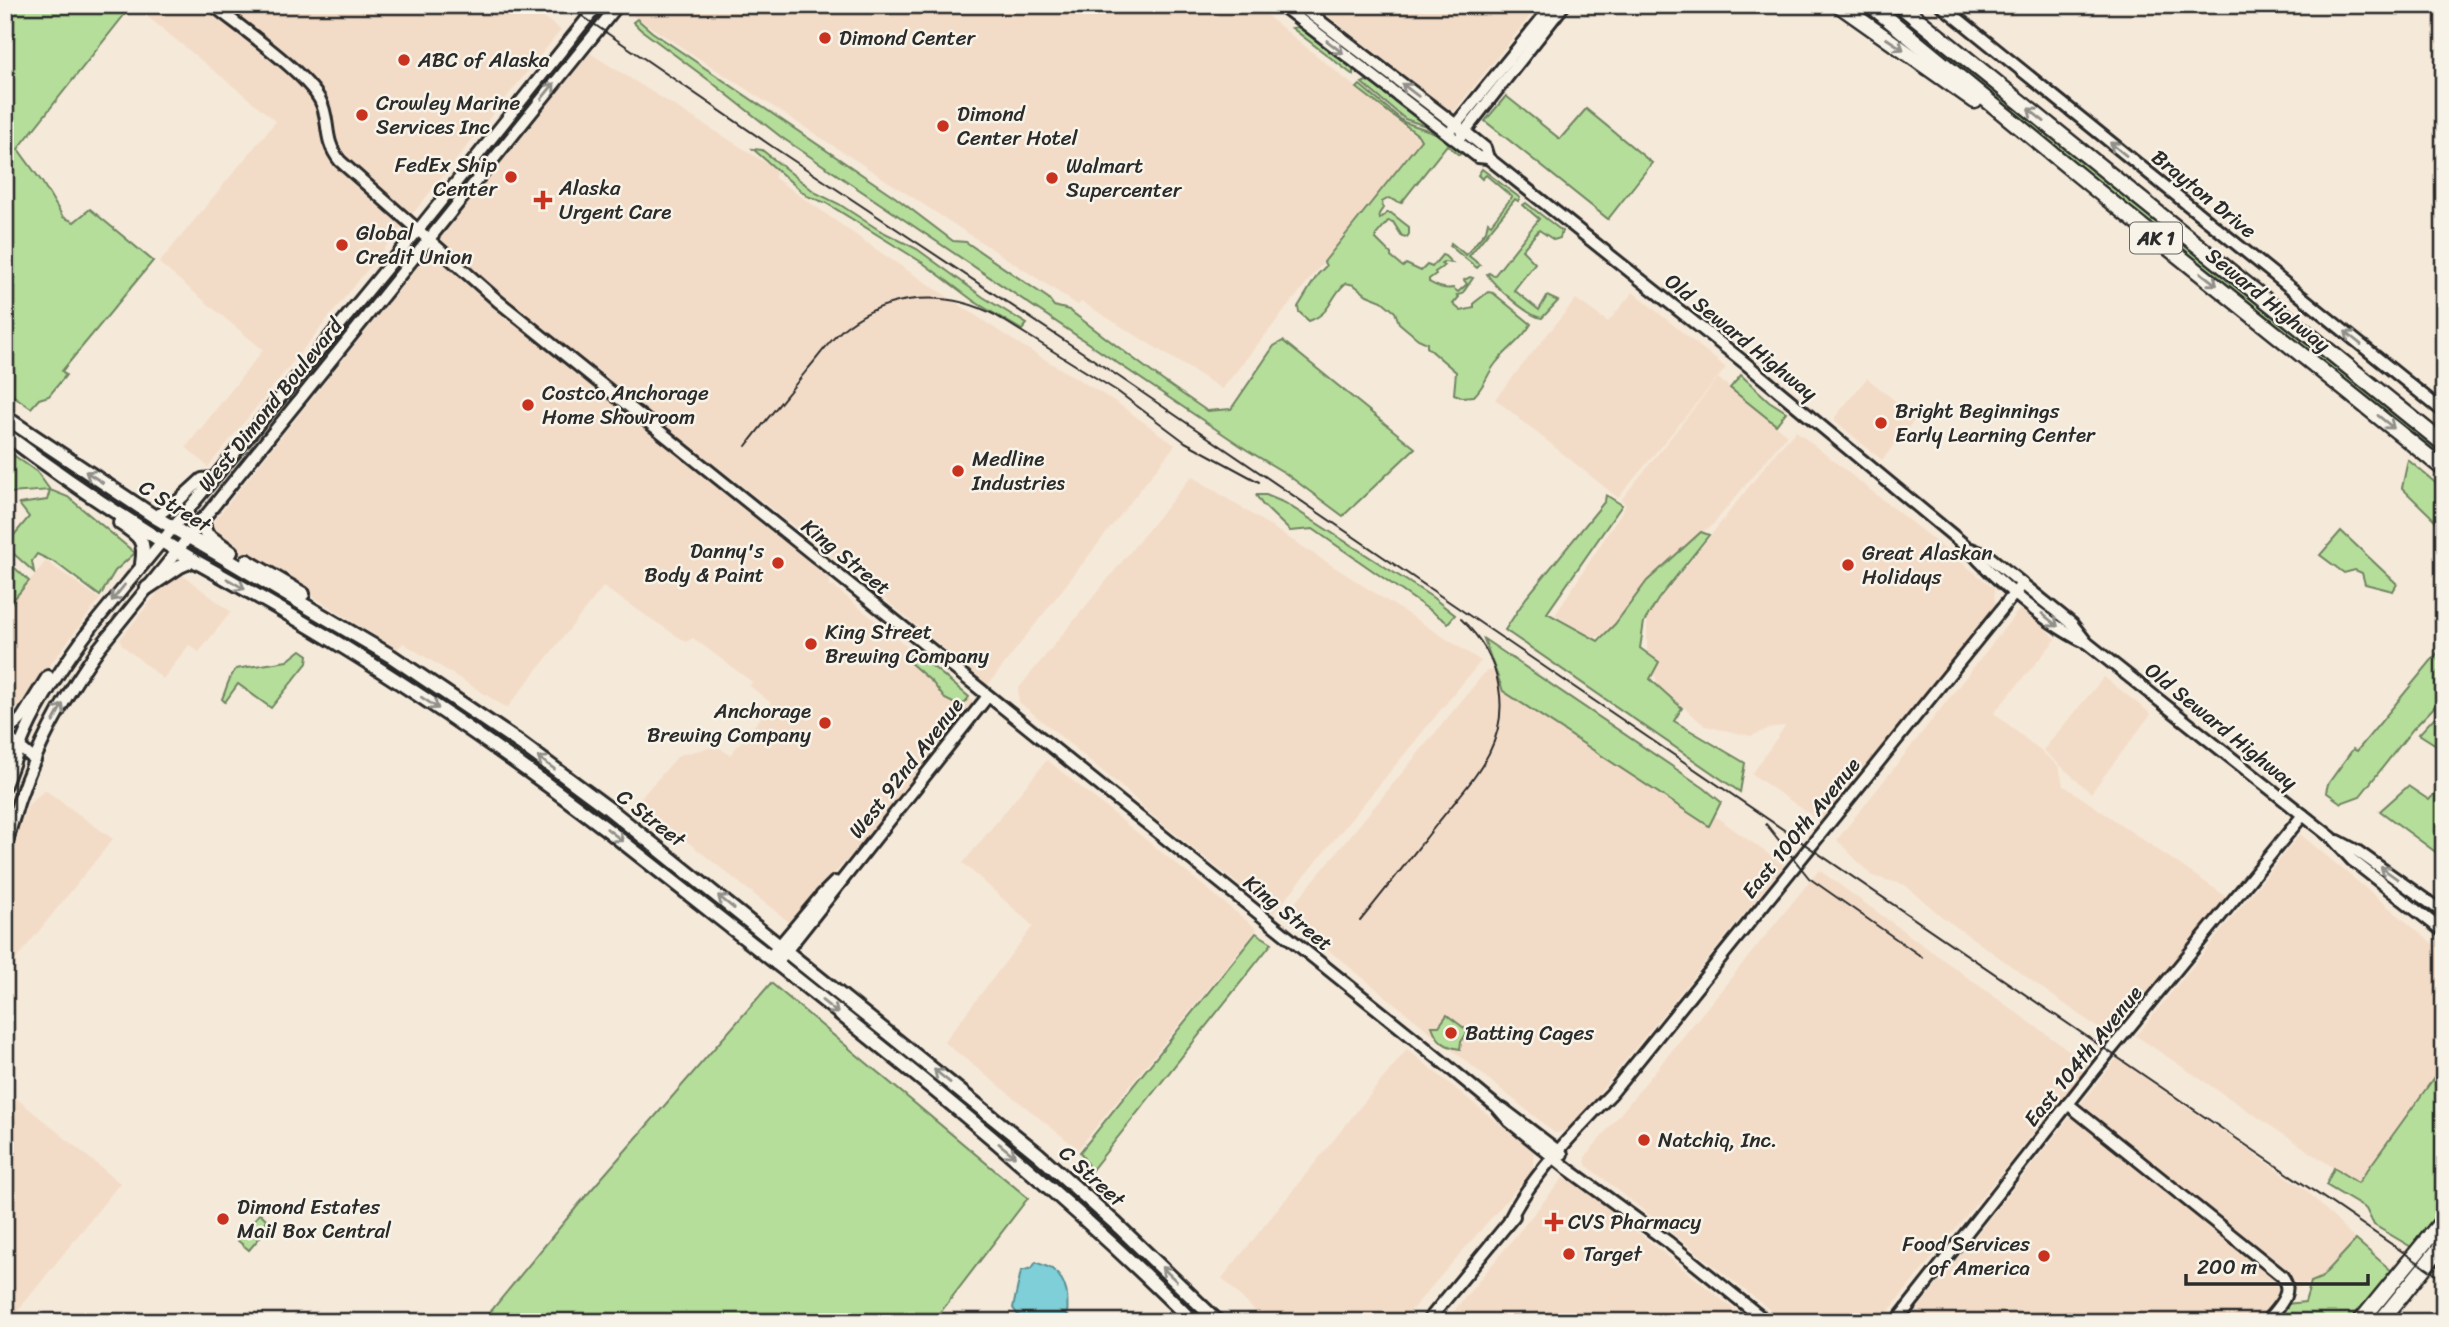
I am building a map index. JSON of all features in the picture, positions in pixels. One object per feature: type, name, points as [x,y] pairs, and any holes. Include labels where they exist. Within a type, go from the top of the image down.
[{"type":"highway","points":[[1839,5],[1912,55],[2105,197]]},
{"type":"highway","name":"Seward Highway","points":[[1871,5],[2444,469]]},
{"type":"highway","name":"Seward Highway","points":[[1900,5],[2444,443]]},
{"type":"highway","points":[[2360,1322],[2444,1219]]},
{"type":"highway","points":[[2380,1321],[2444,1243]]},
{"type":"main road","name":"C Street","points":[[5,417],[155,517],[365,641],[464,705],[558,771],[783,948],[1057,1170],[1126,1232],[1218,1322]]},
{"type":"main road","name":"C Street","points":[[5,434],[177,550],[332,640],[481,737],[610,831],[1032,1171],[1194,1322]]},
{"type":"main road","points":[[41,460],[58,479],[140,539],[144,548],[142,564]]},
{"type":"main road","points":[[202,520],[206,534],[211,539],[327,610],[365,641]]},
{"type":"main road","points":[[147,587],[194,560]]},
{"type":"street","name":"King Street","points":[[214,5],[302,78],[320,99],[329,144],[336,156],[519,317],[1497,1107],[1509,1121],[1625,1206],[1768,1322]]},
{"type":"street","name":"West Dimond Boulevard","points":[[5,785],[20,747],[51,686],[83,638],[418,230],[598,5]]},
{"type":"street","name":"West Dimond Boulevard","points":[[5,852],[21,794],[35,760],[64,702],[85,669],[147,587],[618,5]]},
{"type":"street","name":"Old Seward Highway","points":[[1281,5],[1478,158],[1488,158]]},
{"type":"street","name":"Old Seward Highway","points":[[1299,5],[1485,148],[1488,158],[1729,350],[1968,548],[1985,568],[2019,588],[2065,633],[2087,643],[2332,838],[2352,860],[2444,932]]},
{"type":"street","points":[[1460,128],[1553,5]]},
{"type":"street","points":[[1452,138],[1564,5]]},
{"type":"street","name":"Brayton Drive","points":[[1941,5],[2444,412]]},
{"type":"street","points":[[155,517],[202,479],[213,478]]},
{"type":"street","name":"East 100th Avenue","points":[[1427,1322],[1510,1219],[1519,1202],[1597,1116],[1610,1096],[2019,588]]},
{"type":"street","points":[[5,727],[22,719],[48,676],[83,638]]},
{"type":"street","name":"West 92nd Avenue","points":[[773,961],[822,895],[855,864],[988,696]]},
{"type":"street","points":[[5,735],[35,760]]},
{"type":"street","name":"East 104th Avenue","points":[[1896,1322],[2068,1104],[2303,815]]},
{"type":"street","name":"Old Seward Highway","points":[[2332,838],[2357,850],[2444,913]]},
{"type":"street","points":[[2068,1104],[2282,1276],[2287,1283],[2284,1300],[2266,1322]]},
{"type":"shaded area","points":[[133,5],[527,5],[561,30],[208,467],[186,447],[263,350],[159,263],[276,121]]},
{"type":"shaded area","name":"Dimond Center","points":[[631,5],[1254,5],[1421,140],[1222,389],[1082,302],[1078,305],[626,11]]},
{"type":"shaded area","points":[[1315,5],[1539,5],[1451,115]]},
{"type":"shaded area","points":[[588,52],[776,169],[775,178],[877,250],[1011,339],[1116,402],[1175,445],[988,685],[835,558],[612,385],[601,392],[830,579],[830,587],[832,585],[974,702],[850,857],[789,922],[637,802],[679,755],[717,746],[730,755],[772,704],[750,686],[752,682],[693,638],[686,642],[603,587],[507,708],[403,643],[397,649],[215,536],[211,530],[211,525]]},
{"type":"shaded area","points":[[1633,292],[1725,369],[1618,498],[1495,399],[1576,299],[1608,322]]},
{"type":"shaded area","points":[[1718,378],[1787,435],[1711,527],[1701,532],[1616,631],[1594,638],[1555,615],[1626,505],[1621,500]]},
{"type":"shaded area","points":[[1867,378],[1916,418],[1882,460],[1835,421],[1835,417]]},
{"type":"shaded area","points":[[1796,431],[1994,588],[1995,605],[1821,822],[1752,774],[1785,726],[1773,727],[1751,736],[1705,726],[1658,685],[1647,655],[1647,616],[1778,450]]},
{"type":"shaded area","points":[[1192,476],[1481,661],[1274,913],[1148,812],[1129,793],[1019,702],[1018,689]]},
{"type":"shaded area","points":[[46,561],[100,599],[19,706],[5,712],[5,610]]},
{"type":"shaded area","points":[[176,570],[231,612],[199,652],[189,645],[163,679],[122,645],[120,639]]},
{"type":"shaded area","points":[[2022,606],[2056,639],[1994,713],[2059,766],[2063,785],[2227,897],[2115,1040],[1941,916],[1905,885],[1872,876],[1837,840]]},
{"type":"shaded area","points":[[1508,670],[1784,865],[1569,1130],[1555,1133],[1285,915],[1486,671]]},
{"type":"shaded area","points":[[2104,677],[2151,714],[2091,793],[2043,750]]},
{"type":"shaded area","points":[[1047,760],[1257,929],[1078,1149],[944,1042],[1033,926],[963,863]]},
{"type":"shaded area","points":[[45,790],[113,839],[5,973],[5,896],[11,863],[22,818],[29,804]]},
{"type":"shaded area","points":[[2300,834],[2444,953],[2444,1064],[2358,1184],[2136,1036]]},
{"type":"shaded area","points":[[1819,870],[2089,1065],[1880,1322],[1785,1322],[1586,1165],[1585,1157]]},
{"type":"shaded area","points":[[1407,1049],[1534,1152],[1532,1171],[1401,1322],[1266,1322],[1222,1278]]},
{"type":"shaded area","points":[[2117,1058],[2306,1190],[2356,1240],[2321,1278],[2278,1297],[2258,1322],[1907,1322]]},
{"type":"shaded area","points":[[5,1089],[120,1183],[9,1322],[5,1322]]},
{"type":"shaded area","points":[[1563,1178],[1571,1179],[1750,1322],[1445,1322]]},
{"type":"green space","points":[[5,5],[132,5],[18,149],[63,217],[74,222],[90,209],[153,261],[62,371],[66,375],[49,396],[39,399],[31,408],[5,390]]},
{"type":"green space","points":[[1878,5],[1893,5],[2444,450],[2444,461]]},
{"type":"green space","points":[[637,19],[652,32],[895,197],[953,241],[966,242],[1048,298],[1054,306],[1069,310],[1207,411],[1231,409],[1274,346],[1283,341],[1415,448],[1343,516],[1285,473],[781,137],[640,29],[633,22]]},
{"type":"green space","points":[[1292,28],[1304,28],[1350,65],[1353,75]]},
{"type":"green space","points":[[1372,82],[1435,129],[1405,119],[1362,83]]},
{"type":"green space","points":[[1360,85],[1404,122],[1436,133],[1462,153],[1459,155],[1447,145],[1401,203],[1389,198],[1382,202],[1380,219],[1391,213],[1409,227],[1409,234],[1407,237],[1402,236],[1393,222],[1388,221],[1376,235],[1376,239],[1403,267],[1406,264],[1421,271],[1427,265],[1432,267],[1442,255],[1445,256],[1452,263],[1443,262],[1441,264],[1444,266],[1429,279],[1429,282],[1438,286],[1453,288],[1458,292],[1467,284],[1464,280],[1473,278],[1462,294],[1457,295],[1459,297],[1453,304],[1461,311],[1474,308],[1474,303],[1488,292],[1493,293],[1531,324],[1496,363],[1474,396],[1462,397],[1454,394],[1456,372],[1427,347],[1427,343],[1399,323],[1395,312],[1354,285],[1346,283],[1327,309],[1309,321],[1299,312],[1298,307],[1326,266],[1324,262],[1421,140],[1357,88]]},
{"type":"green space","points":[[1506,96],[1560,139],[1586,109],[1652,163],[1608,219],[1485,121]]},
{"type":"green space","points":[[753,149],[762,150],[816,193],[917,249],[983,297],[1027,324],[1022,330],[975,302],[923,263],[826,203],[807,196]]},
{"type":"green space","points":[[1482,169],[1520,198],[1518,201],[1515,199],[1469,256],[1480,265],[1477,268],[1450,246],[1451,243],[1466,255],[1486,231],[1488,222],[1491,224],[1512,197],[1486,175],[1482,179],[1478,175]]},
{"type":"green space","points":[[1526,203],[1562,231],[1560,238],[1554,240],[1539,230],[1522,250],[1535,263],[1514,290],[1539,310],[1547,296],[1558,301],[1542,318],[1512,300],[1487,274],[1494,276],[1539,219],[1523,205]]},
{"type":"green space","points":[[1741,375],[1769,401],[1786,412],[1776,425],[1730,388]]},
{"type":"green space","points":[[5,449],[37,472],[50,490],[10,493],[5,488]]},
{"type":"green space","points":[[2408,460],[2444,490],[2444,529],[2402,488]]},
{"type":"green space","points":[[50,490],[68,497],[135,553],[115,571],[100,596],[56,563],[37,554],[32,561],[34,572],[5,546],[29,517],[19,504],[47,500]]},
{"type":"green space","points":[[1256,495],[1266,495],[1285,503],[1432,597],[1455,615],[1448,623],[1313,529],[1290,531]]},
{"type":"green space","points":[[1606,495],[1622,505],[1547,613],[1598,641],[1615,624],[1647,581],[1701,532],[1709,535],[1659,598],[1644,622],[1640,648],[1659,662],[1650,679],[1682,708],[1674,721],[1745,763],[1740,792],[1505,630],[1526,598],[1605,501]]},
{"type":"green space","points":[[2341,531],[2397,584],[2393,591],[2365,584],[2362,573],[2355,570],[2344,573],[2320,555]]},
{"type":"green space","points":[[5,559],[29,581],[5,610]]},
{"type":"green space","points":[[291,609],[353,642],[472,716],[586,799],[751,931],[496,740]]},
{"type":"green space","points":[[1484,639],[1721,802],[1709,826],[1503,691]]},
{"type":"green space","points":[[2444,645],[2444,697],[2413,729],[2360,796],[2341,803],[2326,792],[2328,784],[2353,749],[2357,751]]},
{"type":"green space","points":[[301,650],[308,655],[307,663],[271,708],[238,684],[225,702],[222,699],[236,669],[287,661]]},
{"type":"green space","points":[[914,651],[969,697],[961,707],[945,699],[932,682],[907,660]]},
{"type":"green space","points":[[2444,707],[2444,750],[2419,734]]},
{"type":"green space","points":[[2444,783],[2444,848],[2437,853],[2380,811],[2408,786],[2429,800]]},
{"type":"green space","points":[[1256,933],[1272,943],[1091,1171],[1080,1152]]},
{"type":"green space","points":[[802,976],[875,1029],[1064,1184],[1212,1322],[1200,1322],[1110,1234],[1013,1147]]},
{"type":"green space","points":[[771,983],[1028,1198],[933,1322],[482,1322],[579,1204]]},
{"type":"green space","name":"Batting Cages","points":[[1447,1015],[1468,1031],[1460,1049],[1442,1042],[1432,1026],[1439,1026]]},
{"type":"green space","points":[[2444,1064],[2444,1209],[2413,1248],[2374,1225],[2366,1209],[2326,1185],[2334,1168],[2358,1183]]},
{"type":"green space","points":[[260,1213],[266,1219],[267,1229],[249,1250],[237,1240]]},
{"type":"green space","points":[[2356,1240],[2393,1272],[2352,1322],[2272,1322],[2286,1304],[2305,1302],[2311,1282],[2321,1278]]},
{"type":"water","points":[[1036,1262],[1052,1269],[1062,1280],[1067,1300],[1067,1322],[1023,1322],[1013,1308],[1021,1271],[1032,1268]]},
{"type":"railway","points":[[566,5],[773,147],[1115,374],[2444,1280]]},
{"type":"railway","points":[[746,446],[826,347],[847,326],[864,315],[900,301],[939,299],[977,307],[995,315],[1117,391],[1185,442],[1259,482]]},
{"type":"railway","points":[[1360,921],[1474,778],[1498,728],[1501,709],[1494,668],[1486,650],[1461,619]]},
{"type":"railway","points":[[1766,824],[1809,878],[1922,957]]},
{"type":"place","name":"Dimond Center","points":[[825,38]]},
{"type":"place","name":"ABC of Alaska","points":[[404,60]]},
{"type":"place","name":"Crowley Marine Services Inc","points":[[362,115]]},
{"type":"place","name":"Dimond Center Hotel","points":[[943,126]]},
{"type":"place","name":"FedEx Ship Center","points":[[511,177]]},
{"type":"place","name":"Walmart Supercenter","points":[[1052,178]]},
{"type":"place","name":"Alaska Urgent Care","points":[[543,200]]},
{"type":"place","name":"Global Credit Union","points":[[342,245]]},
{"type":"place","name":"Costco Anchorage Home Showroom","points":[[528,405]]},
{"type":"place","name":"Bright Beginnings Early Learning Center","points":[[1881,423]]},
{"type":"place","name":"Medline Industries","points":[[958,471]]},
{"type":"place","name":"Danny's Body & Paint","points":[[778,563]]},
{"type":"place","name":"Great Alaskan Holidays","points":[[1848,565]]},
{"type":"place","name":"King Street Brewing Company","points":[[811,644]]},
{"type":"place","name":"Anchorage Brewing Company","points":[[825,723]]},
{"type":"place","name":"Batting Cages","points":[[1451,1033]]},
{"type":"place","name":"Natchiq, Inc.","points":[[1644,1140]]},
{"type":"place","name":"Dimond Estates Mail Box Central","points":[[223,1219]]},
{"type":"place","name":"CVS Pharmacy","points":[[1554,1222]]},
{"type":"place","name":"Target","points":[[1569,1254]]},
{"type":"place","name":"Food Services of America","points":[[2044,1256]]}]
